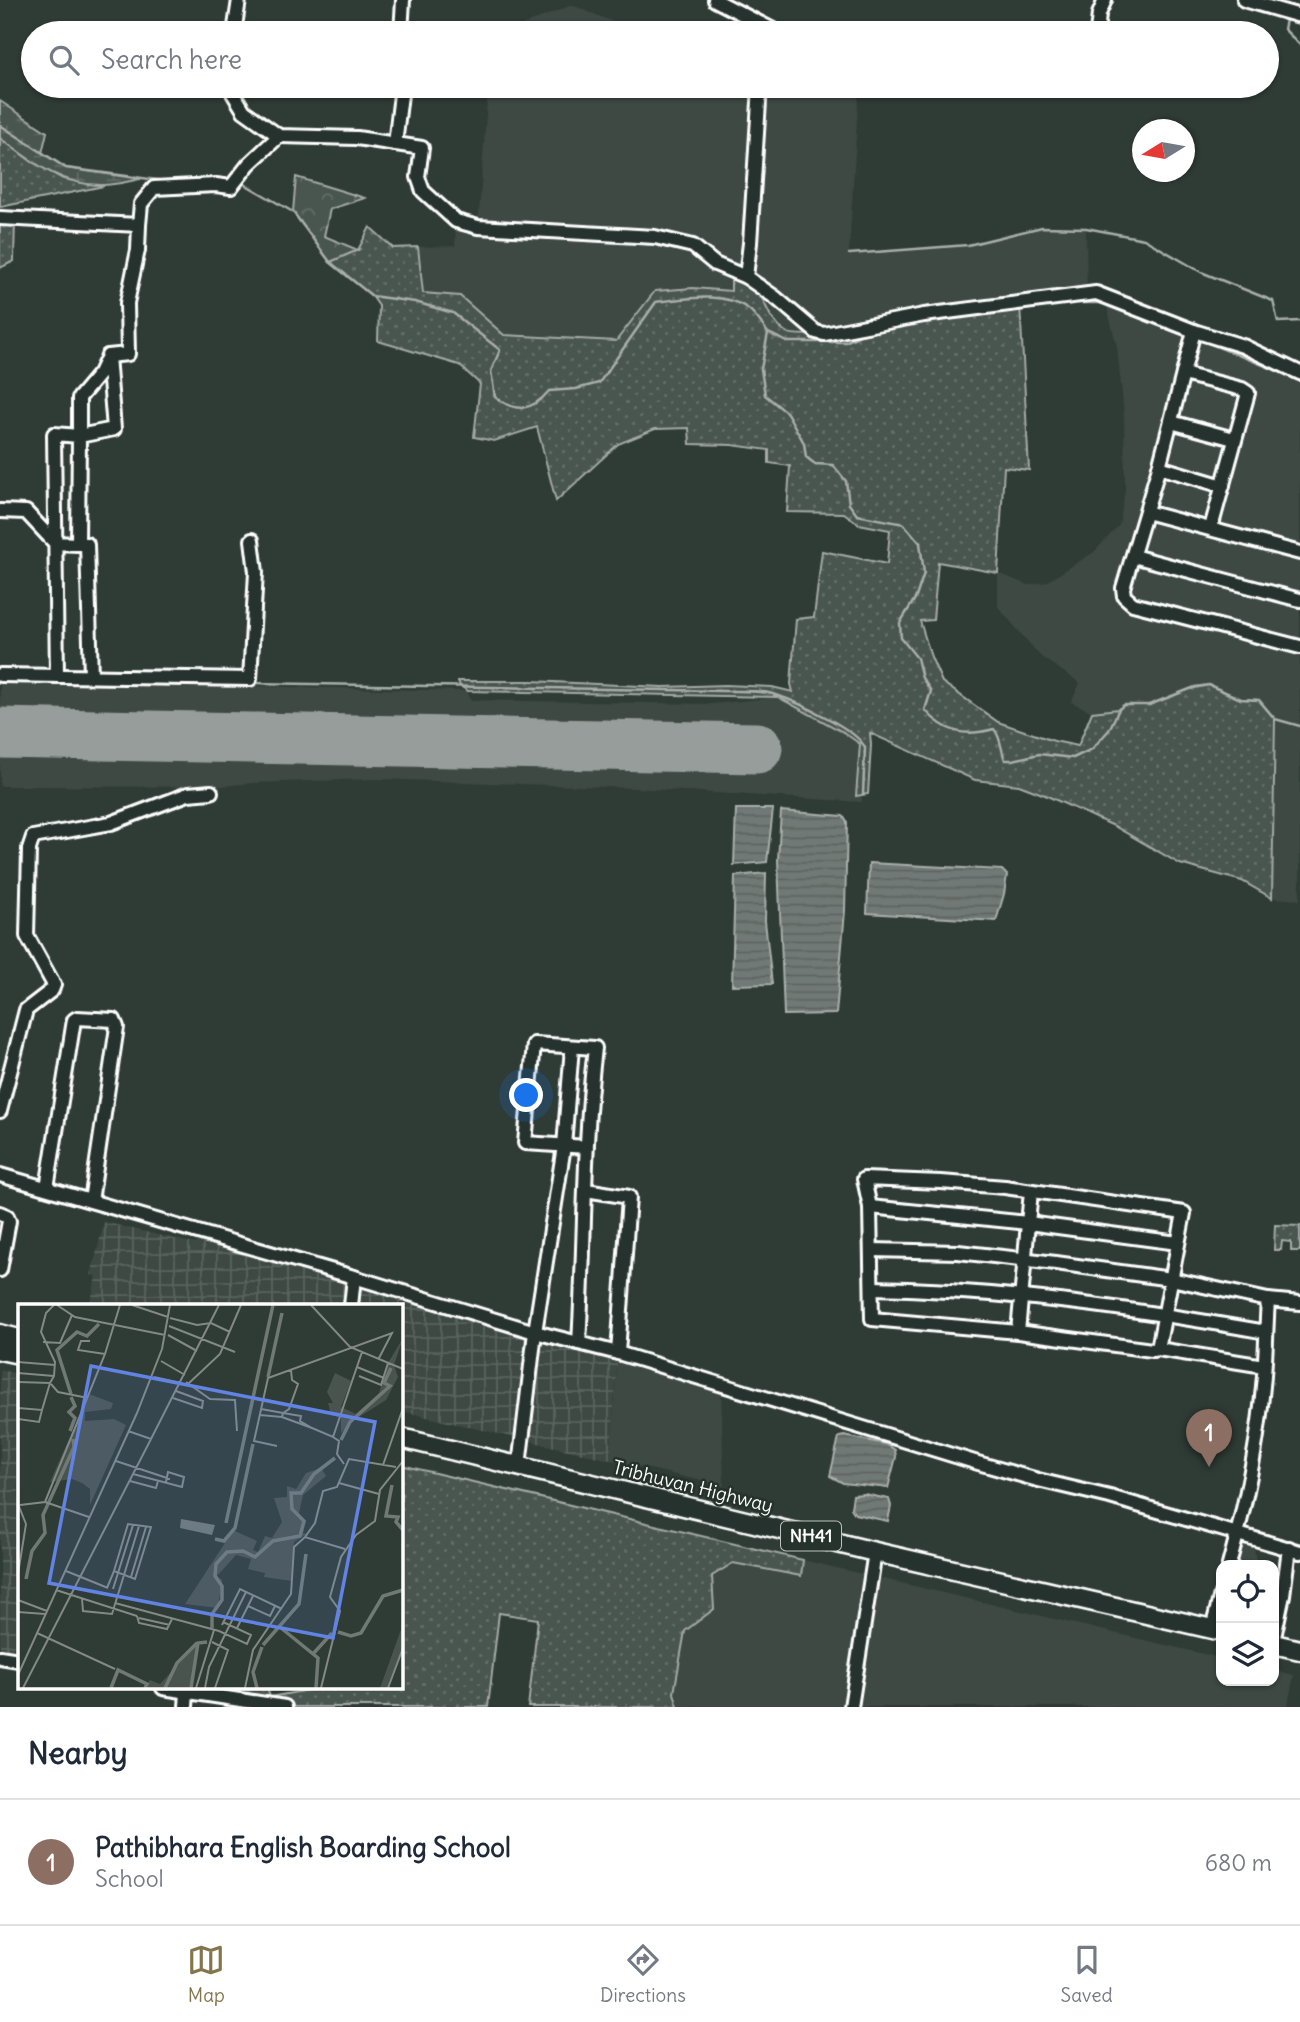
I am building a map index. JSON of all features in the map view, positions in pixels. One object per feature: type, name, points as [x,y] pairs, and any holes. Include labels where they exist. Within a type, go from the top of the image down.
[{"type":"highway","points":[[0,1334],[18,1339]]},
{"type":"highway","points":[[0,1350],[18,1354]]},
{"type":"highway","name":"Tribhuvan Highway","points":[[402,1438],[875,1552],[1216,1630]]},
{"type":"highway","points":[[1279,1645],[1300,1650]]},
{"type":"street","points":[[236,21],[239,0]]},
{"type":"street","points":[[402,21],[403,0]]},
{"type":"street","points":[[715,0],[754,21]]},
{"type":"street","points":[[1098,21],[1105,0]]},
{"type":"street","points":[[1244,0],[1300,16]]},
{"type":"street","points":[[236,98],[244,111],[279,136],[356,138],[422,148],[418,177],[423,191],[456,221],[478,227],[655,237],[693,246],[715,264],[746,277],[816,332],[824,334],[924,315],[1096,292],[1193,335],[1242,346],[1300,373]]},
{"type":"street","points":[[395,144],[400,98]]},
{"type":"street","points":[[746,277],[759,98]]},
{"type":"street","points":[[108,356],[128,354],[127,303],[138,250],[141,204],[154,188],[216,185],[231,187],[239,175],[279,136]]},
{"type":"street","points":[[0,218],[139,225]]},
{"type":"street","points":[[1193,335],[1159,467],[1123,588],[1124,596],[1133,604],[1300,647]]},
{"type":"street","points":[[78,544],[79,398],[100,373],[108,356]]},
{"type":"street","points":[[57,676],[54,434],[79,436],[114,429],[108,356]]},
{"type":"street","points":[[1183,374],[1242,389],[1248,393],[1211,528]]},
{"type":"street","points":[[1171,422],[1234,439]]},
{"type":"street","points":[[1159,467],[1223,486]]},
{"type":"street","points":[[0,511],[26,512],[55,543],[87,544],[91,676]]},
{"type":"street","points":[[1146,512],[1300,553]]},
{"type":"street","points":[[0,675],[250,679],[256,572],[251,540]]},
{"type":"street","points":[[1133,556],[1300,600]]},
{"type":"street","points":[[0,1111],[26,1010],[52,990],[54,985],[27,936],[29,849],[33,837],[111,823],[188,794],[211,792]]},
{"type":"street","points":[[47,1188],[74,1020],[114,1020],[117,1027],[91,1201]]},
{"type":"street","points":[[579,1343],[586,1190],[588,1106],[595,1048],[534,1044],[525,1143],[587,1147]]},
{"type":"street","points":[[519,1466],[535,1332],[564,1146],[572,1047]]},
{"type":"street","points":[[0,1175],[535,1332],[618,1353],[1026,1476],[1110,1497],[1294,1550],[1277,1623]]},
{"type":"street","points":[[1158,1349],[1184,1213],[1031,1191],[941,1182],[864,1179],[870,1208],[872,1318],[1158,1349],[1264,1366]]},
{"type":"street","points":[[586,1190],[629,1197],[618,1353]]},
{"type":"street","points":[[1018,1332],[1031,1191]]},
{"type":"street","points":[[870,1208],[1028,1223],[1178,1243]]},
{"type":"street","points":[[0,1213],[7,1216],[9,1221],[0,1270]]},
{"type":"street","points":[[872,1250],[958,1251],[1171,1279],[1268,1300],[1300,1303]]},
{"type":"street","points":[[351,1304],[354,1278]]},
{"type":"street","points":[[872,1288],[947,1289],[1021,1297],[1164,1314],[1266,1332]]},
{"type":"street","points":[[1230,1560],[1238,1533],[1259,1418],[1268,1300]]},
{"type":"street","points":[[851,1707],[875,1552]]},
{"type":"street","points":[[0,1657],[18,1660]]},
{"type":"street","points":[[169,1689],[285,1707]]},
{"type":"street","points":[[187,1692],[187,1707]]},
{"type":"shaded area","points":[[572,5],[611,21],[532,21]]},
{"type":"shaded area","points":[[739,13],[755,21],[735,21]]},
{"type":"shaded area","points":[[487,98],[858,98],[849,254],[968,245],[1042,227],[1086,228],[1087,294],[840,334],[788,334],[772,320],[758,291],[731,269],[731,291],[693,288],[655,291],[616,341],[504,335],[460,296],[423,294],[418,247],[455,246],[456,221],[478,226]]},
{"type":"shaded area","points":[[1107,296],[1300,373],[1300,900],[1272,898],[1275,719],[1259,700],[1241,699],[1209,685],[1190,689],[1149,705],[1124,705],[1119,709],[1092,712],[1071,702],[1080,683],[1041,657],[998,607],[998,573],[1028,585],[1046,582],[1094,552],[1119,525],[1125,490],[1124,416],[1117,347],[1106,303]]},
{"type":"shaded area","points":[[0,683],[468,691],[470,700],[712,704],[778,697],[860,744],[862,802],[633,788],[375,779],[213,787],[0,786]]},
{"type":"shaded area","points":[[736,809],[773,809],[767,862],[734,865]]},
{"type":"shaded area","points":[[781,811],[843,816],[847,822],[845,911],[836,1014],[784,1015],[778,860]]},
{"type":"shaded area","points":[[869,863],[1002,870],[1007,875],[996,921],[867,913]]},
{"type":"shaded area","points":[[766,873],[765,921],[772,984],[732,985],[735,876]]},
{"type":"shaded area","points":[[104,1222],[196,1244],[199,1233],[618,1353],[610,1460],[402,1411],[402,1304],[90,1304],[96,1276],[91,1275]]},
{"type":"shaded area","points":[[618,1353],[721,1385],[724,1486],[610,1460]]},
{"type":"shaded area","points":[[0,1370],[18,1374],[18,1660],[0,1657]]},
{"type":"shaded area","points":[[839,1437],[886,1444],[895,1450],[896,1457],[888,1488],[843,1483],[830,1476]]},
{"type":"shaded area","points":[[864,1494],[889,1499],[891,1506],[888,1521],[855,1514],[851,1508],[853,1495]]},
{"type":"shaded area","points":[[1238,1533],[1252,1537],[1256,1560],[1230,1560]]},
{"type":"shaded area","points":[[803,1560],[1216,1657],[1216,1686],[1279,1686],[1279,1671],[1294,1675],[1288,1705],[1294,1707],[678,1707],[674,1693],[685,1631],[714,1609],[712,1576],[732,1563],[800,1576]]},
{"type":"green space","points":[[0,101],[47,132],[42,153],[66,168],[141,179],[108,185],[88,184],[47,171],[0,138]]},
{"type":"green space","points":[[0,138],[32,162],[63,179],[104,186],[0,207]]},
{"type":"green space","points":[[296,177],[365,198],[330,209],[324,236],[358,250],[330,262],[293,212]]},
{"type":"green space","points":[[0,218],[15,218],[14,261],[0,268]]},
{"type":"green space","points":[[370,227],[393,248],[418,247],[423,293],[460,296],[504,335],[616,341],[655,291],[693,288],[731,291],[731,268],[756,289],[781,328],[786,332],[801,335],[897,325],[1020,304],[1029,470],[1004,467],[998,573],[938,562],[933,620],[920,621],[931,657],[942,682],[998,722],[1054,741],[1078,746],[1092,712],[1118,709],[1124,705],[1149,705],[1190,689],[1209,685],[1241,699],[1259,700],[1275,719],[1272,898],[1242,881],[1180,864],[1114,826],[1045,795],[1019,785],[975,780],[870,733],[868,794],[856,796],[860,744],[778,697],[468,691],[460,686],[458,681],[531,681],[663,687],[726,685],[772,687],[793,692],[791,684],[796,619],[814,617],[822,551],[887,564],[890,530],[859,524],[844,513],[787,512],[790,466],[769,463],[769,450],[732,445],[690,444],[689,428],[655,429],[618,444],[556,501],[537,427],[494,441],[474,437],[480,384],[459,365],[378,341],[379,306],[372,296],[330,262],[358,250]]},
{"type":"green space","points":[[1275,1225],[1300,1226],[1300,1251],[1291,1251],[1291,1242],[1282,1241],[1281,1250],[1274,1250]]},
{"type":"green space","points":[[402,1465],[803,1560],[801,1576],[733,1563],[712,1576],[714,1609],[685,1631],[674,1693],[678,1707],[528,1707],[538,1619],[499,1613],[488,1707],[285,1707],[170,1689],[267,1689],[270,1697],[314,1689],[402,1689]]},
{"type":"waterway","points":[[1280,16],[1286,20],[1284,29],[1300,45]]},
{"type":"waterway","points":[[0,125],[66,168],[165,181]]},
{"type":"waterway","points":[[175,181],[231,178]]},
{"type":"waterway","points":[[241,182],[293,212],[330,262],[372,296],[415,302],[453,313],[500,350],[491,371],[495,397],[510,406],[524,408],[536,403],[549,391],[576,389],[599,383],[656,302],[715,298],[726,299],[747,308],[768,333],[761,369],[765,395],[787,413],[804,443],[806,457],[815,464],[833,465],[846,481],[849,504],[857,515],[904,524],[920,543],[924,573],[916,597],[900,623],[901,638],[917,658],[922,678],[931,691],[925,710],[940,724],[956,731],[974,733],[994,729],[1005,760],[1039,754],[1073,758],[1092,749],[1109,730],[1119,709],[1124,705],[1149,705],[1195,687],[1209,685],[1241,699],[1259,700],[1275,719],[1300,726]]},
{"type":"waterway","points":[[849,254],[968,245],[1042,227],[1086,228],[1144,239],[1201,272],[1273,301],[1278,322],[1300,321]]},
{"type":"waterway","points":[[986,313],[1065,303],[1106,303],[1189,336]]},
{"type":"waterway","points":[[768,333],[787,342],[845,342],[860,335],[894,327]]},
{"type":"waterway","points":[[1196,338],[1285,374]]},
{"type":"waterway","points":[[252,683],[764,692],[811,710],[839,725],[860,741],[865,748],[863,794]]},
{"type":"runway","points":[[0,733],[757,748]]},
{"type":"place","name":"Pathibhara English Boarding School","points":[[1209,1467]]}]
